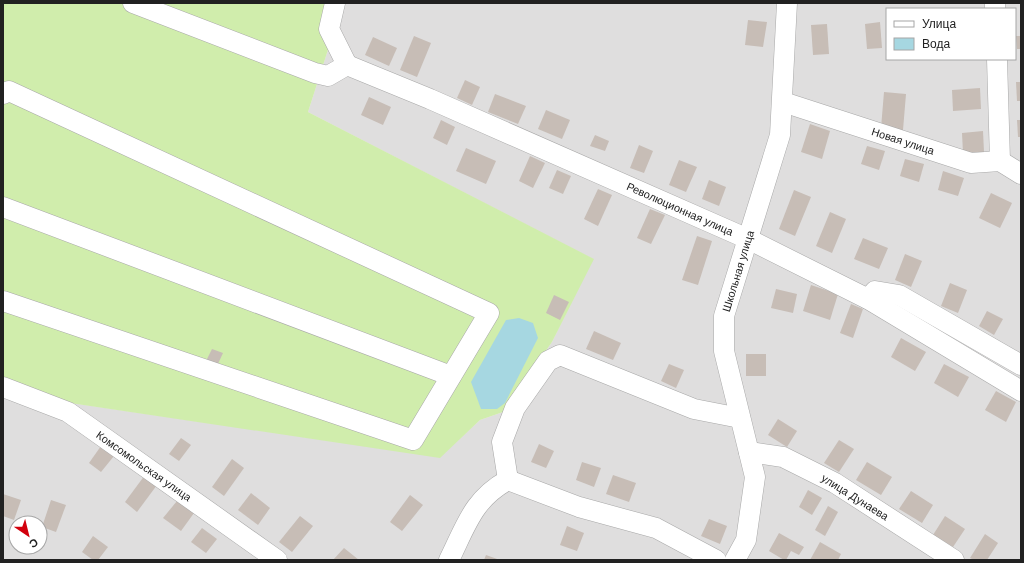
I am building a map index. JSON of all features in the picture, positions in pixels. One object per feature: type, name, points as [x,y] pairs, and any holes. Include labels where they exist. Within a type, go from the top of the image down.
[{"type":"street","points":[[133,3],[182,20],[315,73],[328,76],[347,65],[329,29],[336,3]]},
{"type":"street","name":"Школьная улица","points":[[735,560],[746,540],[755,477],[724,351],[724,316],[780,135],[783,102],[787,3]]},
{"type":"street","points":[[997,60],[1000,161],[1021,174]]},
{"type":"street","name":"Революционная улица","points":[[347,65],[430,99],[748,239],[868,299],[1021,391]]},
{"type":"street","points":[[3,94],[10,91],[489,313],[413,440],[3,301]]},
{"type":"street","name":"Новая улица","points":[[783,102],[971,163],[1000,161]]},
{"type":"street","points":[[3,207],[451,376]]},
{"type":"street","points":[[868,299],[875,291],[899,295],[1021,366]]},
{"type":"street","points":[[508,480],[502,442],[515,408],[548,361],[560,356],[694,410],[740,418]]},
{"type":"street","name":"Комсомольская улица","points":[[3,387],[68,412],[277,560]]},
{"type":"street","name":"улица Дунаева","points":[[749,452],[783,457],[835,483],[954,560]]},
{"type":"street","points":[[449,560],[478,503],[492,488],[508,480],[579,507],[656,528],[716,560]]},
{"type":"shaded area","points":[[343,3],[1021,3],[1021,560],[3,560],[3,393],[440,457],[480,420],[503,412],[552,342],[593,259],[308,112]]},
{"type":"green space","points":[[3,3],[343,3],[308,112],[594,259],[552,342],[503,412],[480,420],[440,458],[3,393]]},
{"type":"water","points":[[519,318],[533,323],[538,338],[505,403],[497,409],[481,409],[471,382],[506,320]]},
{"type":"building","points":[[748,20],[767,22],[763,47],[745,45]]},
{"type":"building","points":[[880,22],[882,48],[867,49],[865,24]]},
{"type":"building","points":[[827,24],[829,54],[813,55],[811,25]]},
{"type":"building","points":[[414,36],[431,43],[417,77],[400,70]]},
{"type":"building","points":[[1016,36],[1021,36],[1021,49],[1017,49]]},
{"type":"building","points":[[373,37],[397,48],[389,66],[365,55]]},
{"type":"building","points":[[465,80],[480,87],[472,105],[457,98]]},
{"type":"building","points":[[1016,82],[1021,82],[1021,101],[1017,101]]},
{"type":"building","points":[[980,88],[981,109],[953,111],[952,90]]},
{"type":"building","points":[[884,92],[906,94],[903,130],[881,128]]},
{"type":"building","points":[[495,94],[526,106],[518,124],[488,112]]},
{"type":"building","points":[[369,97],[391,107],[383,125],[361,115]]},
{"type":"building","points":[[546,110],[570,120],[562,139],[538,129]]},
{"type":"building","points":[[441,120],[455,127],[447,145],[433,138]]},
{"type":"building","points":[[1017,120],[1021,120],[1021,137],[1018,137]]},
{"type":"building","points":[[810,124],[830,131],[822,159],[801,152]]},
{"type":"building","points":[[983,131],[984,152],[963,153],[962,133]]},
{"type":"building","points":[[595,135],[609,141],[605,151],[590,146]]},
{"type":"building","points":[[639,145],[653,151],[644,173],[630,168]]},
{"type":"building","points":[[867,146],[885,151],[879,170],[861,164]]},
{"type":"building","points":[[466,148],[496,161],[486,184],[456,171]]},
{"type":"building","points":[[530,156],[545,163],[533,188],[519,181]]},
{"type":"building","points":[[905,159],[924,164],[919,182],[900,176]]},
{"type":"building","points":[[679,160],[697,167],[686,192],[669,185]]},
{"type":"building","points":[[557,170],[571,176],[563,194],[549,188]]},
{"type":"building","points":[[943,171],[964,178],[958,196],[938,190]]},
{"type":"building","points":[[709,180],[726,187],[719,206],[702,199]]},
{"type":"building","points":[[598,189],[612,195],[598,226],[584,219]]},
{"type":"building","points":[[794,190],[811,197],[795,236],[779,229]]},
{"type":"building","points":[[991,193],[1012,203],[1000,228],[979,218]]},
{"type":"building","points":[[650,209],[665,215],[651,244],[637,238]]},
{"type":"building","points":[[830,212],[846,219],[832,253],[816,246]]},
{"type":"building","points":[[697,236],[712,241],[698,285],[682,280]]},
{"type":"building","points":[[863,238],[888,248],[879,269],[854,259]]},
{"type":"building","points":[[905,254],[922,261],[911,287],[895,280]]},
{"type":"building","points":[[950,283],[967,290],[958,313],[941,306]]},
{"type":"building","points":[[811,285],[838,294],[830,320],[803,311]]},
{"type":"building","points":[[776,289],[797,294],[793,313],[771,308]]},
{"type":"building","points":[[554,295],[569,302],[560,320],[546,313]]},
{"type":"building","points":[[851,304],[863,309],[853,338],[840,333]]},
{"type":"building","points":[[987,311],[1003,319],[994,335],[979,326]]},
{"type":"building","points":[[594,331],[621,343],[613,360],[586,349]]},
{"type":"building","points":[[901,338],[926,352],[915,371],[891,357]]},
{"type":"building","points":[[212,349],[223,353],[217,366],[206,361]]},
{"type":"building","points":[[746,354],[766,354],[766,376],[746,376]]},
{"type":"building","points":[[669,364],[684,370],[676,388],[661,381]]},
{"type":"building","points":[[944,364],[969,377],[958,397],[934,383]]},
{"type":"building","points":[[996,391],[1016,402],[1006,422],[985,410]]},
{"type":"building","points":[[778,419],[797,431],[787,447],[768,435]]},
{"type":"building","points":[[181,438],[191,445],[179,461],[169,454]]},
{"type":"building","points":[[839,440],[854,449],[839,472],[824,463]]},
{"type":"building","points":[[539,444],[554,451],[546,468],[531,462]]},
{"type":"building","points":[[101,446],[114,456],[101,472],[89,463]]},
{"type":"building","points":[[232,459],[244,468],[224,496],[212,487]]},
{"type":"building","points":[[582,462],[601,468],[594,487],[576,480]]},
{"type":"building","points":[[867,462],[892,477],[881,495],[856,480]]},
{"type":"building","points":[[145,475],[157,485],[137,512],[125,502]]},
{"type":"building","points":[[613,475],[636,483],[629,502],[606,494]]},
{"type":"building","points":[[808,490],[822,498],[812,515],[799,507]]},
{"type":"building","points":[[911,491],[933,505],[922,523],[899,509]]},
{"type":"building","points":[[251,493],[270,508],[258,525],[238,510]]},
{"type":"building","points":[[3,494],[21,500],[16,515],[8,515],[8,518],[3,516]]},
{"type":"building","points":[[410,495],[423,505],[402,531],[390,522]]},
{"type":"building","points":[[51,500],[66,505],[56,532],[48,529],[48,515],[46,515]]},
{"type":"building","points":[[177,501],[194,513],[181,531],[163,518]]},
{"type":"building","points":[[828,506],[838,512],[825,536],[815,530]]},
{"type":"building","points":[[300,516],[313,526],[292,552],[279,542]]},
{"type":"building","points":[[945,516],[965,529],[953,547],[933,535]]},
{"type":"building","points":[[709,519],[727,526],[720,544],[701,536]]},
{"type":"building","points":[[567,526],[584,533],[577,551],[560,545]]},
{"type":"building","points":[[202,528],[217,539],[206,553],[191,542]]},
{"type":"building","points":[[779,533],[804,547],[799,555],[791,551],[786,560],[784,560],[769,551]]},
{"type":"building","points":[[985,534],[998,543],[987,560],[974,560],[970,558]]},
{"type":"building","points":[[93,536],[108,547],[98,560],[93,560],[82,552]]},
{"type":"building","points":[[820,542],[841,554],[838,560],[810,560]]},
{"type":"building","points":[[344,548],[359,560],[333,560]]},
{"type":"building","points":[[486,555],[500,560],[484,560]]}]
